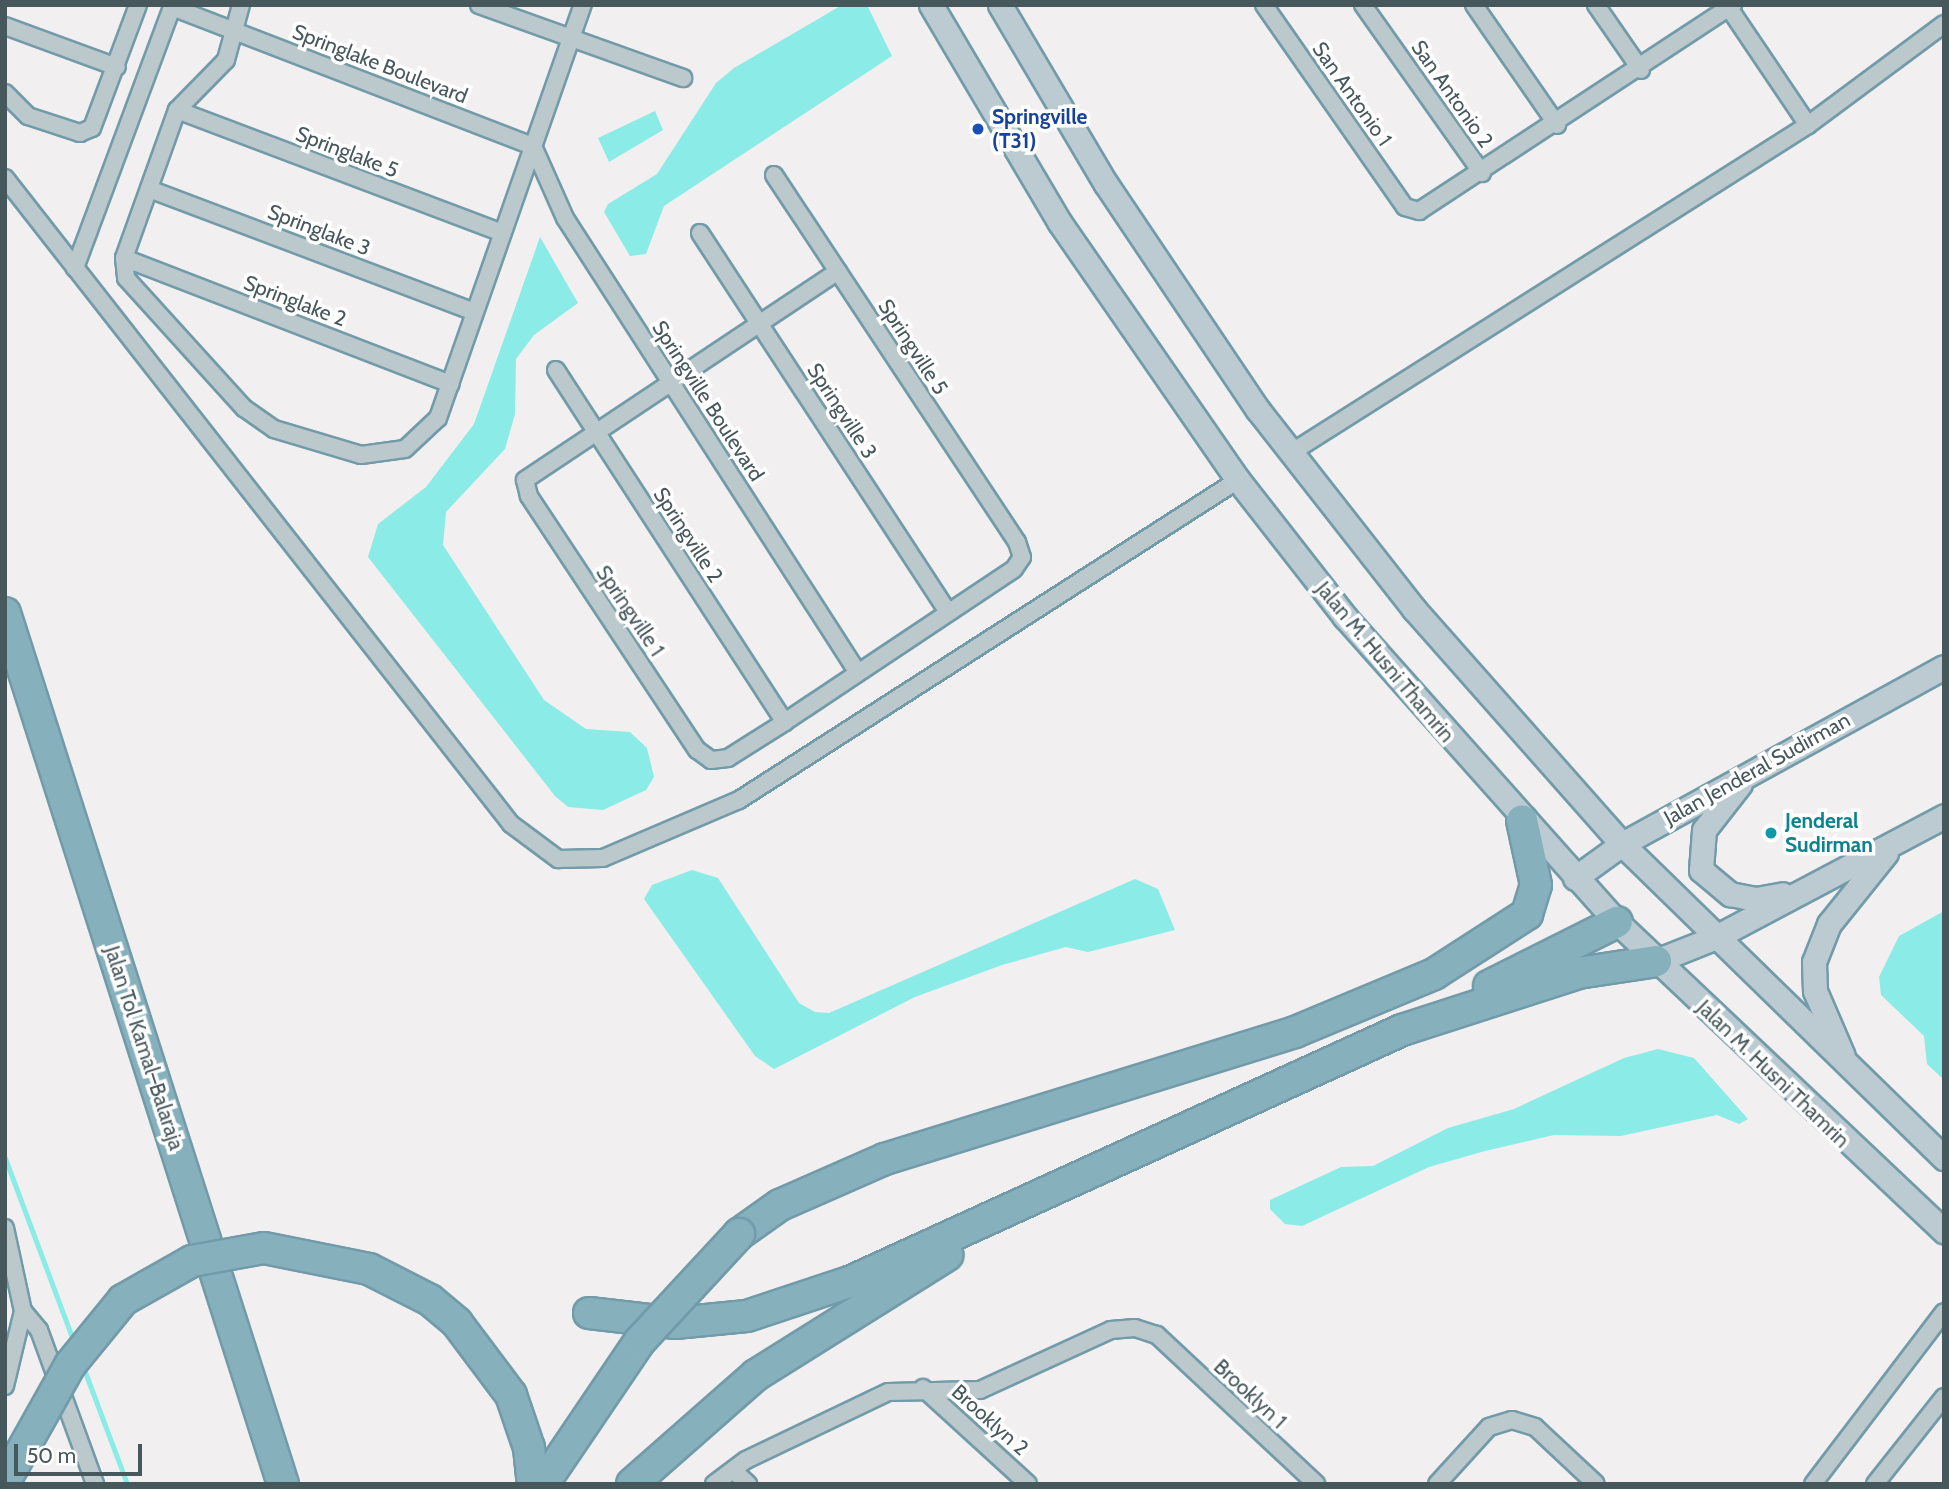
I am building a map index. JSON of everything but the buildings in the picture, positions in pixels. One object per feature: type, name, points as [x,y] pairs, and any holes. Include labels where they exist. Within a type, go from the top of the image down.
[{"type":"highway","name":"Jalan Tol Kamal–Balaraja","points":[[5,613],[283,1484]]},
{"type":"highway","points":[[543,1484],[674,1300],[730,1243],[779,1205],[885,1159],[1137,1078],[1324,1022],[1434,974],[1527,914],[1535,896],[1522,820]]},
{"type":"highway","points":[[589,1313],[675,1323],[747,1316],[852,1281],[1144,1142],[1402,1030],[1617,922]]},
{"type":"highway","points":[[1402,1030],[1578,973],[1656,961]]},
{"type":"highway","points":[[632,1484],[719,1404],[793,1349],[1144,1142]]},
{"type":"highway","points":[[5,1481],[70,1365],[123,1300],[192,1261],[264,1248],[369,1269],[429,1300],[457,1323],[511,1395],[529,1448],[533,1484]]},
{"type":"main road","name":"Jalan M. Husni Thamrin","points":[[931,5],[1060,223],[1238,480],[1345,617],[1522,820],[1617,922],[1944,1231]]},
{"type":"main road","points":[[1000,5],[1106,184],[1289,454],[1414,609],[1622,844],[1852,1073],[1944,1158]]},
{"type":"main road","name":"Jalan Jenderal Sudirman","points":[[1575,878],[1622,844],[1944,667]]},
{"type":"main road","points":[[1754,770],[1704,830],[1698,855],[1705,877],[1730,894],[1756,899],[1829,879]]},
{"type":"main road","points":[[1656,961],[1714,938],[1944,816]]},
{"type":"main road","points":[[1852,1073],[1820,1006],[1814,962],[1829,924],[1892,845]]},
{"type":"street","points":[[5,93],[28,116],[80,133],[100,118],[138,5]]},
{"type":"street","points":[[241,5],[239,32],[226,60],[177,110],[124,258],[127,278],[244,408],[274,429],[360,456],[405,449],[438,418],[583,5]]},
{"type":"street","points":[[479,5],[683,78]]},
{"type":"street","name":"San Antonio 1","points":[[1265,5],[1405,207],[1419,211],[1482,173]]},
{"type":"street","name":"San Antonio 2","points":[[1363,5],[1482,173]]},
{"type":"street","points":[[1474,5],[1557,125]]},
{"type":"street","points":[[1596,5],[1641,70]]},
{"type":"street","points":[[75,268],[173,6]]},
{"type":"street","name":"Springlake Boulevard","points":[[173,6],[533,146]]},
{"type":"street","points":[[1482,173],[1641,70],[1730,6],[1808,125]]},
{"type":"street","points":[[1289,454],[1808,125],[1944,24]]},
{"type":"street","points":[[5,26],[117,67]]},
{"type":"street","name":"Springlake 5","points":[[177,110],[503,233]]},
{"type":"street","name":"Springville Boulevard","points":[[533,146],[565,218],[858,673]]},
{"type":"street","name":"Springville 5","points":[[774,175],[1017,542],[1021,557],[1014,569],[948,612]]},
{"type":"street","points":[[5,178],[511,824],[558,859],[603,858],[738,800],[1238,480]]},
{"type":"street","name":"Springlake 3","points":[[149,189],[475,312]]},
{"type":"street","name":"Springville 3","points":[[700,233],[948,612]]},
{"type":"street","name":"Springlake 2","points":[[124,258],[450,384]]},
{"type":"street","points":[[594,430],[838,271]]},
{"type":"street","name":"Springville 2","points":[[556,370],[785,722]]},
{"type":"street","name":"Springville 1","points":[[594,430],[536,468],[525,480],[528,496],[697,750],[711,760],[728,758],[785,722]]},
{"type":"street","points":[[785,722],[948,612]]},
{"type":"street","points":[[5,1228],[23,1311],[5,1386]]},
{"type":"street","points":[[23,1311],[39,1330],[95,1484]]},
{"type":"street","points":[[1813,1484],[1944,1312]]},
{"type":"street","name":"Brooklyn 1","points":[[923,1388],[980,1390],[1111,1330],[1157,1335],[1316,1484]]},
{"type":"street","points":[[714,1484],[733,1470],[888,1392],[923,1388]]},
{"type":"street","name":"Brooklyn 2","points":[[923,1388],[1028,1484]]},
{"type":"street","points":[[1875,1484],[1944,1397]]},
{"type":"street","points":[[1437,1484],[1489,1427],[1512,1420],[1535,1427],[1596,1484]]},
{"type":"street","points":[[733,1470],[748,1484]]},
{"type":"water","points":[[842,5],[867,5],[892,56],[664,206],[646,254],[630,256],[604,212],[608,204],[657,174],[716,83],[734,68]]},
{"type":"water","points":[[655,111],[663,130],[609,162],[598,138]]},
{"type":"water","points":[[540,237],[578,303],[534,335],[516,359],[515,414],[505,449],[446,512],[443,545],[544,700],[586,729],[630,732],[647,748],[654,777],[646,790],[603,810],[568,807],[555,796],[368,557],[378,524],[426,487],[474,424]]},
{"type":"water","points":[[692,870],[718,878],[799,1003],[815,1012],[829,1013],[1135,879],[1158,889],[1175,930],[1088,952],[1066,947],[1002,965],[915,997],[774,1069],[755,1056],[644,899],[652,885]]},
{"type":"water","points":[[1944,911],[1944,1080],[1927,1064],[1924,1036],[1881,995],[1879,977],[1899,936]]},
{"type":"water","points":[[1658,1049],[1694,1058],[1748,1119],[1739,1124],[1717,1115],[1621,1136],[1554,1135],[1485,1151],[1429,1167],[1302,1226],[1285,1224],[1270,1209],[1270,1200],[1341,1167],[1373,1166],[1448,1128],[1514,1109],[1624,1058]]},
{"type":"waterway","points":[[5,1158],[75,1345]]},
{"type":"waterway","points":[[82,1364],[127,1484]]},
{"type":"place","name":"Springville (T31)","points":[[978,129]]},
{"type":"place","name":"Jenderal Sudirman","points":[[1771,833]]}]
